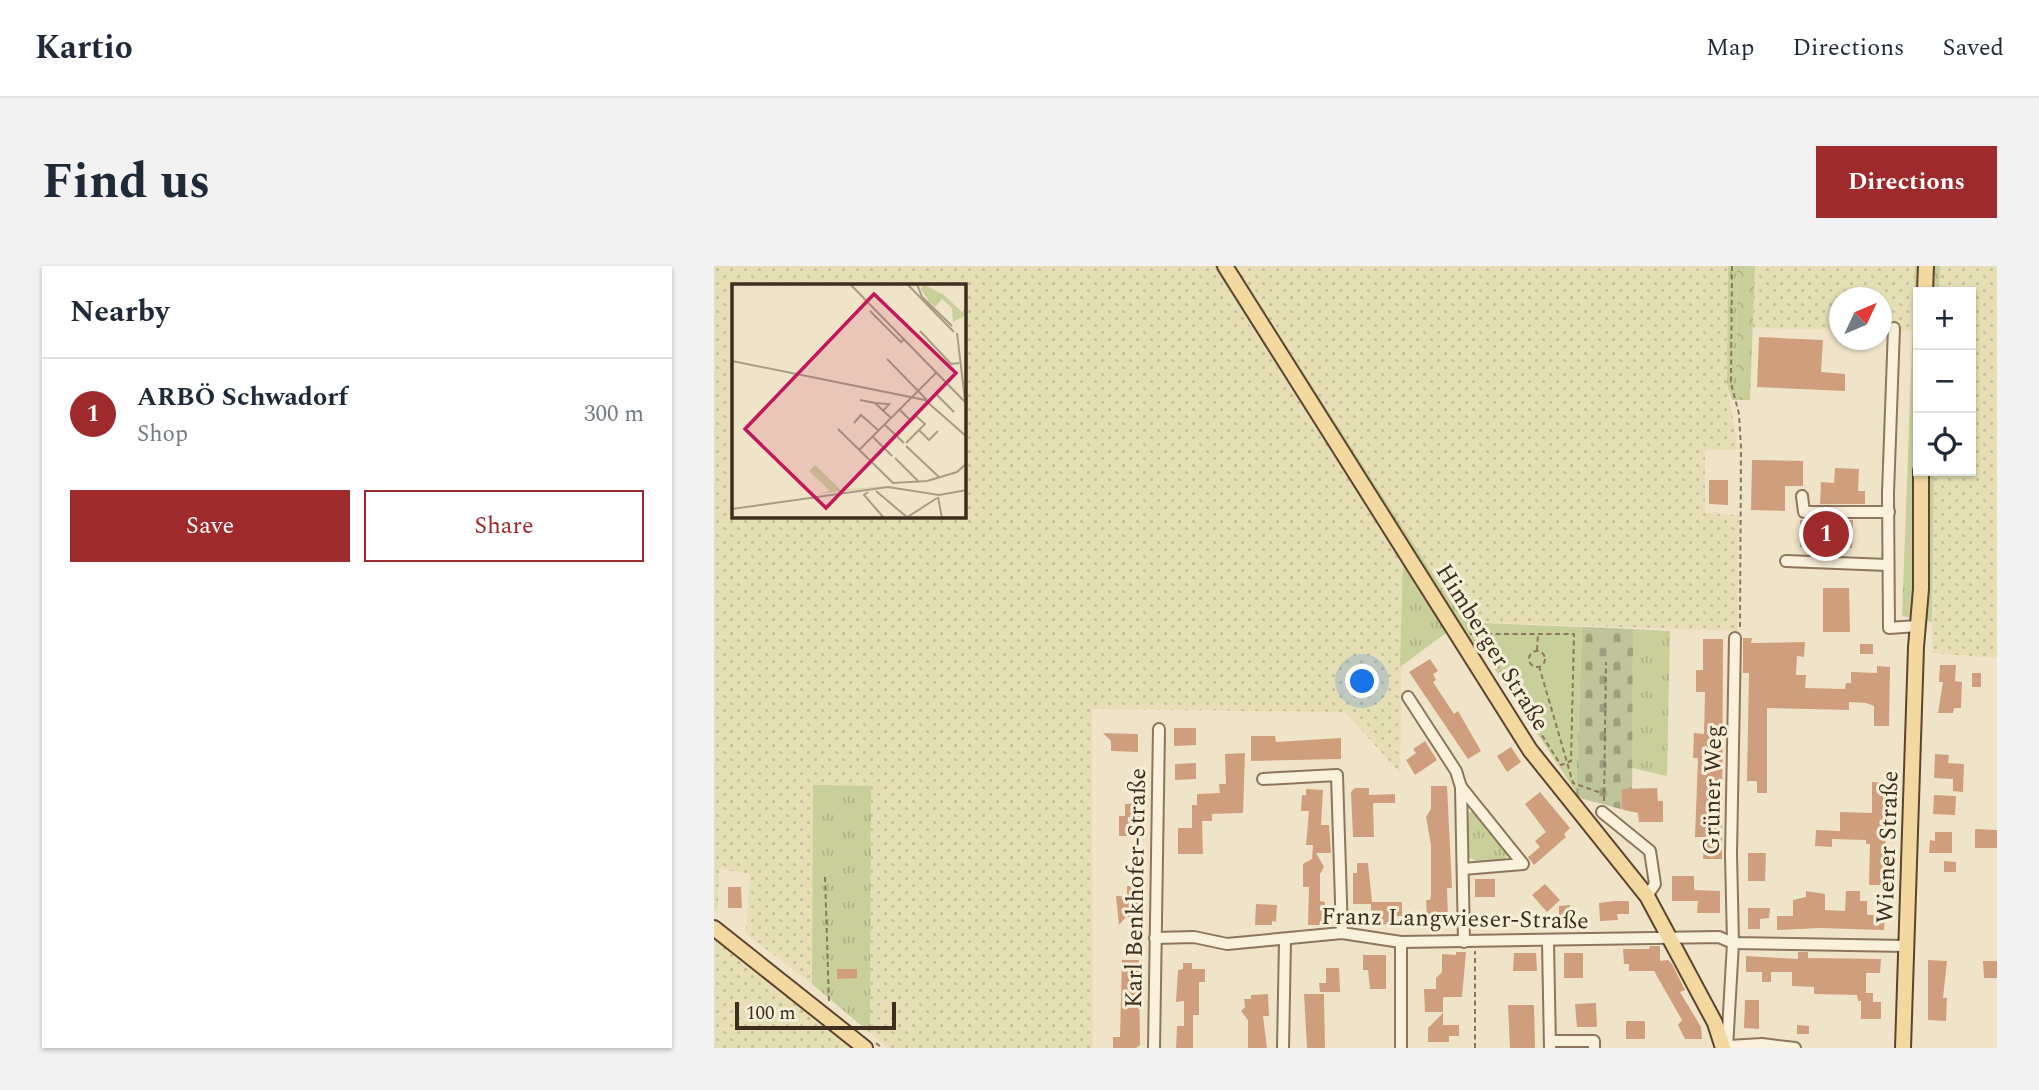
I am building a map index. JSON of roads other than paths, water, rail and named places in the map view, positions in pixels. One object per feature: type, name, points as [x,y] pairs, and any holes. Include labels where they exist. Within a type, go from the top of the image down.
[{"type":"main road","name":"Himberger Straße","points":[[1225,266],[1551,779],[1647,896],[1727,1047]]},
{"type":"main road","points":[[1925,287],[1926,266]]},
{"type":"main road","name":"Wiener Straße","points":[[1903,1048],[1916,647],[1921,589],[1921,476]]},
{"type":"main road","points":[[714,928],[866,1048]]},
{"type":"street","points":[[1894,328],[1889,628],[1917,626]]},
{"type":"street","points":[[1802,496],[1804,512],[1889,512]]},
{"type":"street","points":[[1786,561],[1888,565]]},
{"type":"street","name":"Grüner Weg","points":[[1727,1047],[1734,943],[1731,854],[1735,638]]},
{"type":"street","points":[[1408,697],[1456,771],[1461,787],[1463,869],[1469,943]]},
{"type":"street","name":"Karl Benkhofer-Straße","points":[[1154,1048],[1159,729]]},
{"type":"street","points":[[1263,779],[1337,775],[1342,933]]},
{"type":"street","points":[[1461,787],[1523,864],[1463,869]]},
{"type":"street","points":[[1602,812],[1650,851],[1655,884],[1647,896]]},
{"type":"street","name":"Franz Langwieser-Straße","points":[[1155,938],[1194,936],[1227,944],[1342,933],[1401,943],[1718,937],[1734,943],[1906,946]]},
{"type":"street","points":[[1283,1048],[1285,940]]},
{"type":"street","points":[[1548,942],[1550,1045],[1594,1041],[1594,1048]]},
{"type":"street","points":[[1401,943],[1401,1048]]},
{"type":"street","points":[[1727,1047],[1762,1044],[1795,1048]]},
{"type":"place","name":"ARBÖ Schwadorf","points":[[1826,534]]}]
